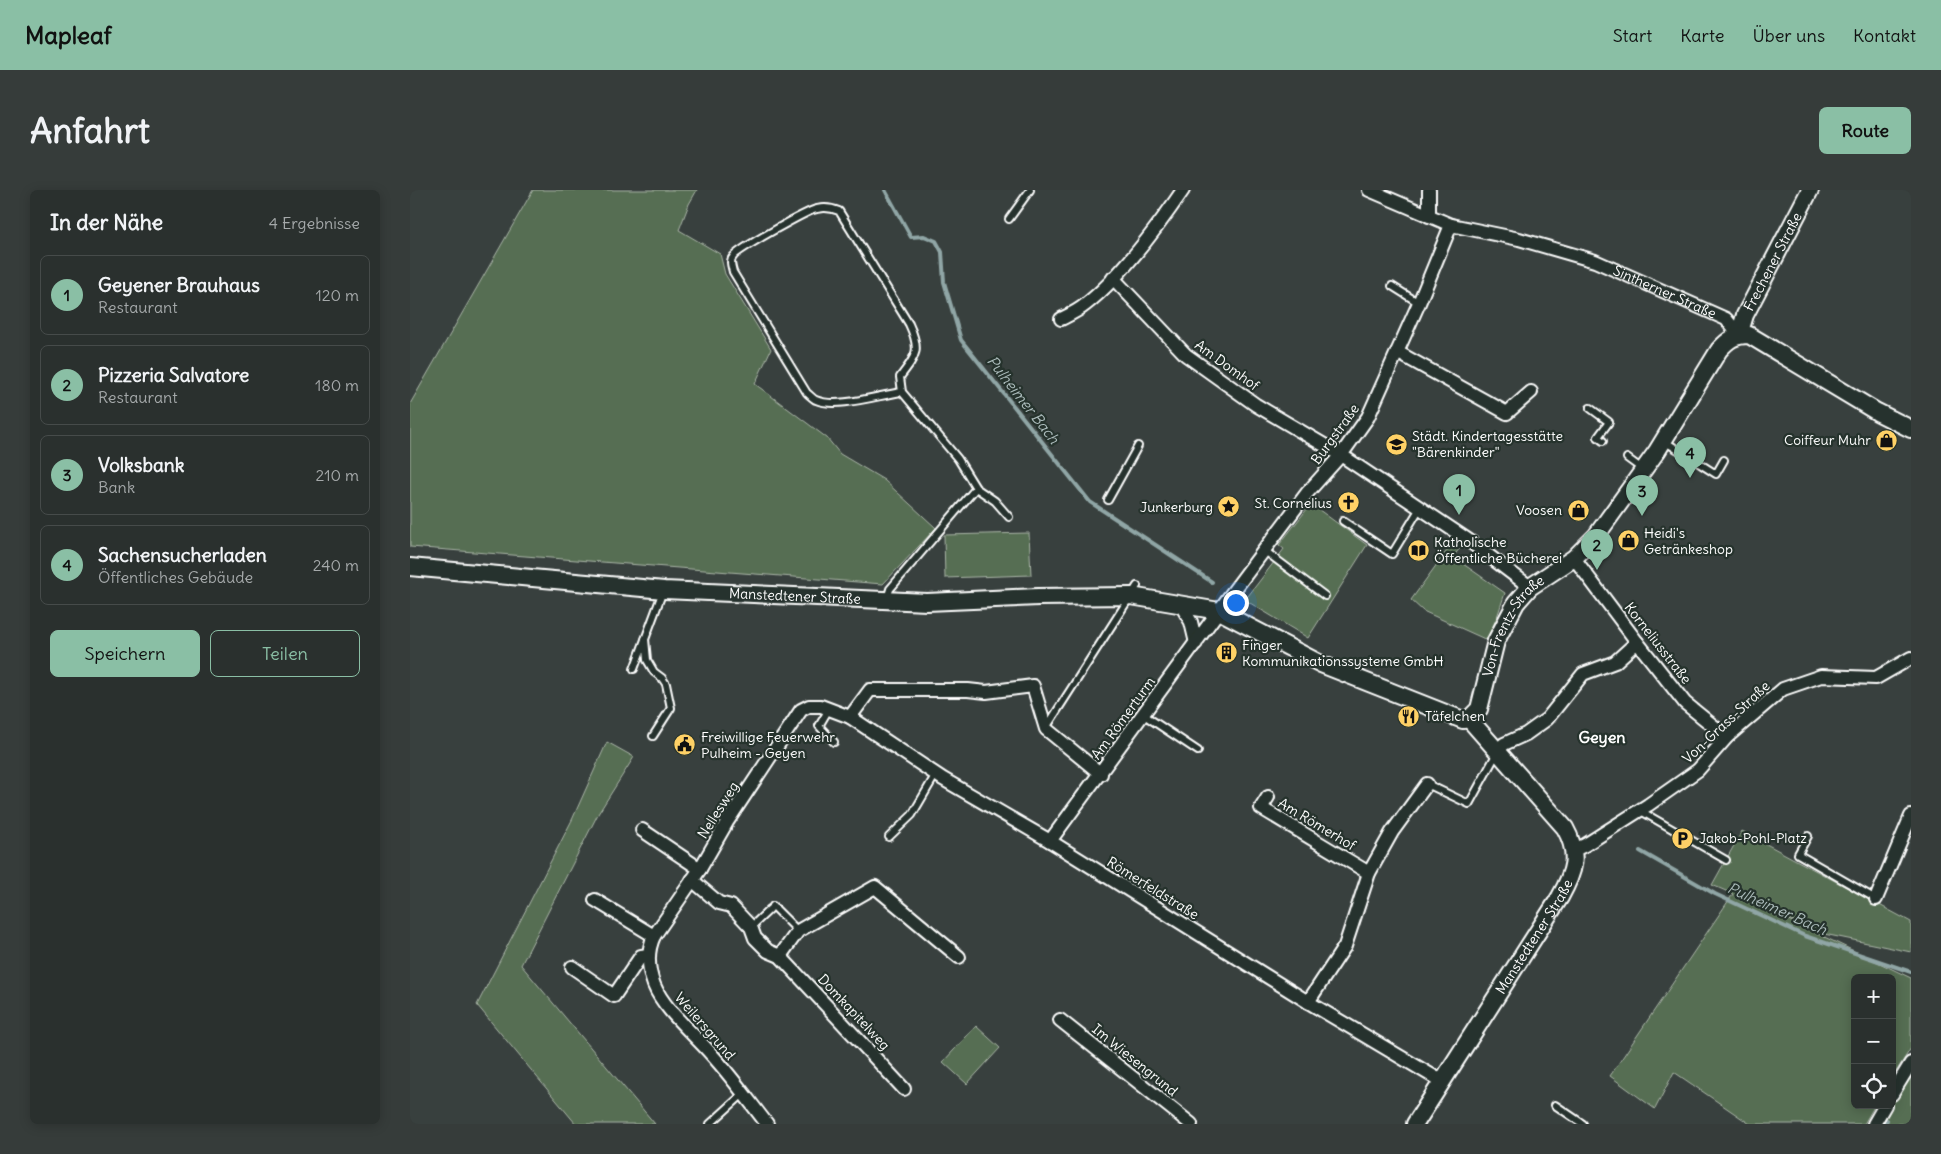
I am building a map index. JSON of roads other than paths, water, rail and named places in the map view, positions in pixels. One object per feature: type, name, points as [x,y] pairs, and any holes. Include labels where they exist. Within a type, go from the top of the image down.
[{"type":"street","points":[[1061,319],[1084,306],[1113,278],[1158,227],[1183,190]]},
{"type":"street","name":"Sintherner Straße","points":[[1369,190],[1451,225],[1518,239],[1595,261],[1726,320],[1739,335],[1749,335],[1768,345],[1877,412],[1911,429]]},
{"type":"street","points":[[1429,190],[1429,216]]},
{"type":"street","name":"Frechener Straße","points":[[1739,335],[1745,315],[1810,190]]},
{"type":"street","name":"Burgstraße","points":[[1219,612],[1307,493],[1341,455],[1368,417],[1419,303],[1451,225]]},
{"type":"street","name":"Am Domhof","points":[[1113,278],[1186,356],[1256,405],[1341,455],[1468,540],[1530,587]]},
{"type":"street","name":"Von-Frentz-Straße","points":[[1469,719],[1479,709],[1496,641],[1516,603],[1530,587],[1574,558],[1596,536],[1644,470],[1719,350],[1729,339],[1739,335]]},
{"type":"street","points":[[1397,352],[1507,413],[1531,392]]},
{"type":"street","name":"Korneliusstraße","points":[[1574,558],[1685,703],[1727,737]]},
{"type":"street","name":"Manstedtener Straße","points":[[410,568],[664,590],[927,602],[1134,591],[1182,605],[1219,612],[1321,664],[1456,718],[1469,719],[1566,828],[1572,840],[1574,865],[1570,879],[1560,897],[1415,1124]]},
{"type":"street","points":[[1182,605],[1191,622],[1196,643]]},
{"type":"street","name":"Am Römerturm","points":[[1050,842],[1219,612]]},
{"type":"street","points":[[1498,752],[1504,744],[1526,734],[1547,719],[1583,674],[1615,662],[1637,642]]},
{"type":"street","name":"Von-Grass-Straße","points":[[1574,850],[1639,810],[1698,770],[1727,737],[1783,690],[1821,676],[1876,678],[1911,658]]},
{"type":"street","points":[[850,717],[870,690],[968,690],[986,692],[1033,686],[1046,729],[1101,774]]},
{"type":"street","name":"Nellesweg","points":[[572,967],[614,996],[641,956],[651,945],[727,822],[801,710],[809,706],[825,707]]},
{"type":"street","name":"Römerfeldstraße","points":[[825,707],[850,717],[936,774],[1050,842],[1308,1002],[1441,1081]]},
{"type":"street","points":[[1308,1002],[1345,946],[1369,873],[1392,832],[1427,784]]},
{"type":"street","name":"Am Römerhof","points":[[1268,797],[1261,808],[1369,873]]},
{"type":"street","points":[[1876,899],[1911,816]]},
{"type":"street","points":[[642,830],[696,874]]},
{"type":"street","name":"Domkapitelweg","points":[[696,874],[719,903],[731,906],[751,927],[755,938],[768,951],[780,956],[904,1089]]},
{"type":"street","points":[[780,956],[798,932],[875,888],[959,957]]},
{"type":"street","points":[[595,900],[651,945]]},
{"type":"street","name":"Weilersgrund","points":[[651,945],[651,976],[662,1000],[713,1056],[767,1124]]},
{"type":"street","name":"Im Wiesengrund","points":[[1060,1020],[1191,1124]]},
{"type":"street","points":[[1896,1087],[1911,1063]]},
{"type":"street","points":[[1874,1124],[1883,1109]]},
{"type":"lane","points":[[1009,219],[1030,190]]},
{"type":"lane","points":[[902,392],[844,402],[816,400],[807,393],[733,272],[732,257],[744,248],[815,209],[832,208],[839,211],[909,324],[916,340],[916,350],[912,362],[900,377],[902,392],[958,459],[976,488],[995,501],[1010,517]]},
{"type":"lane","points":[[1392,286],[1419,303]]},
{"type":"lane","points":[[1590,408],[1608,422],[1598,437],[1603,441]]},
{"type":"lane","points":[[1663,440],[1716,474],[1724,460]]},
{"type":"lane","points":[[1108,500],[1138,446]]},
{"type":"lane","points":[[1627,458],[1644,470]]},
{"type":"lane","points":[[887,600],[890,589],[976,488]]},
{"type":"lane","points":[[1343,521],[1392,554],[1420,508]]},
{"type":"lane","points":[[1265,551],[1325,596]]},
{"type":"lane","points":[[634,669],[664,590]]},
{"type":"lane","points":[[1046,729],[1134,591]]},
{"type":"lane","points":[[645,639],[647,660],[654,672],[666,684],[671,708],[654,736]]},
{"type":"lane","points":[[825,707],[819,726],[834,742]]},
{"type":"lane","points":[[1144,715],[1198,751]]},
{"type":"lane","points":[[1427,784],[1469,804],[1498,752]]},
{"type":"lane","points":[[889,837],[912,815],[936,774]]},
{"type":"lane","points":[[1639,810],[1726,860]]},
{"type":"lane","points":[[1808,836],[1798,854],[1876,899]]},
{"type":"lane","points":[[751,927],[772,908],[798,932]]},
{"type":"lane","points":[[710,1124],[743,1094]]},
{"type":"lane","points":[[1555,1105],[1583,1124]]},
{"type":"waterway","name":"Pulheimer Bach","points":[[885,190],[911,237],[924,236],[936,241],[942,252],[944,282],[961,340],[1090,502],[1212,582]]},
{"type":"waterway","name":"Pulheimer Bach","points":[[1640,851],[1715,894],[1805,936],[1911,972]]},
{"type":"waterway","points":[[1885,1124],[1887,1120]]},
{"type":"place","name":"Coiffeur Muhr","points":[[1887,440]]},
{"type":"place","name":"Städt. Kindertagesstätte \"Bärenkinder\"","points":[[1396,444]]},
{"type":"place","name":"Sachensucherladen","points":[[1690,478]]},
{"type":"place","name":"St. Cornelius","points":[[1348,503]]},
{"type":"place","name":"Junkerburg","points":[[1229,507]]},
{"type":"place","name":"Voosen","points":[[1578,510]]},
{"type":"place","name":"Geyener Brauhaus","points":[[1459,515]]},
{"type":"place","name":"Volksbank","points":[[1642,516]]},
{"type":"place","name":"Heidi's Getränkeshop","points":[[1628,541]]},
{"type":"place","name":"Katholische Öffentliche Bücherei","points":[[1418,550]]},
{"type":"place","name":"Pizzeria Salvatore","points":[[1597,570]]},
{"type":"place","name":"Finger Kommunikationssysteme GmbH","points":[[1226,653]]},
{"type":"place","name":"Täfelchen","points":[[1409,716]]},
{"type":"place","name":"Freiwillige Feuerwehr Pulheim - Geyen","points":[[685,745]]},
{"type":"place","name":"Jakob-Pohl-Platz","points":[[1683,838]]},
{"type":"district","name":"Geyen","points":[[1602,737]]}]
